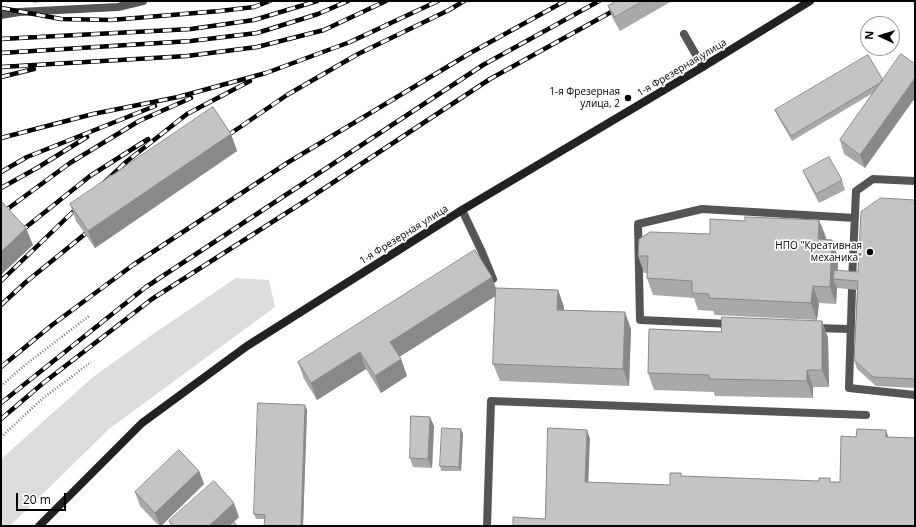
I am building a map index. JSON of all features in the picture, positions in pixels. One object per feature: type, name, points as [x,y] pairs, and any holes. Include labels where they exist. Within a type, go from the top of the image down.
[{"type":"street","name":"1-я Фрезерная улица","points":[[38,526],[148,418],[247,346],[462,210],[703,67],[810,1]]},
{"type":"lane","points":[[1,15],[19,12],[118,7],[143,1]]},
{"type":"lane","points":[[684,34],[703,67]]},
{"type":"lane","points":[[852,280],[856,191],[873,179],[915,181]]},
{"type":"lane","points":[[741,325],[640,320],[638,224],[702,209],[855,218]]},
{"type":"lane","points":[[462,210],[493,279]]},
{"type":"lane","points":[[852,289],[848,388],[915,395]]},
{"type":"lane","points":[[803,327],[850,329]]},
{"type":"lane","points":[[487,526],[491,401],[866,415]]},
{"type":"path","points":[[1,386],[25,365],[89,316]]},
{"type":"path","points":[[1,436],[42,399],[91,362]]},
{"type":"shaded area","points":[[236,278],[269,280],[275,307],[109,429],[10,526],[1,526],[1,459],[93,377],[153,334]]},
{"type":"building","points":[[617,1],[643,1],[615,17],[608,6]]},
{"type":"building","points":[[901,54],[915,64],[915,78],[860,155],[840,140]]},
{"type":"building","points":[[866,56],[869,56],[883,80],[791,136],[775,110]]},
{"type":"building","points":[[213,107],[231,134],[88,231],[70,204]]},
{"type":"building","points":[[829,157],[842,180],[816,194],[803,171]]},
{"type":"building","points":[[881,198],[915,200],[915,379],[873,377],[854,360],[858,281],[833,279],[834,270],[858,272],[861,212]]},
{"type":"building","points":[[1,201],[26,228],[1,252]]},
{"type":"building","points":[[745,217],[819,220],[818,239],[832,240],[830,287],[813,286],[811,303],[709,298],[709,294],[692,293],[692,281],[647,278],[648,256],[638,256],[639,239],[650,232],[710,234],[710,219],[745,221]]},
{"type":"building","points":[[475,250],[492,277],[390,342],[401,359],[375,376],[360,352],[311,383],[298,362]]},
{"type":"building","points":[[496,288],[558,290],[557,310],[625,312],[623,369],[493,364]]},
{"type":"building","points":[[722,317],[822,321],[822,370],[807,370],[807,381],[709,379],[709,375],[648,373],[649,329],[721,332]]},
{"type":"building","points":[[258,403],[305,405],[301,525],[313,526],[264,526],[265,515],[254,514]]},
{"type":"building","points":[[411,416],[430,417],[428,459],[410,458]]},
{"type":"building","points":[[442,428],[461,429],[459,467],[440,466]]},
{"type":"building","points":[[548,428],[587,430],[585,482],[670,485],[670,473],[681,473],[681,476],[819,481],[819,478],[830,478],[830,482],[840,482],[841,436],[856,437],[857,429],[886,430],[886,437],[915,438],[915,526],[513,526],[513,517],[545,519]]},
{"type":"building","points":[[179,450],[199,471],[155,513],[135,492]]},
{"type":"building","points":[[214,481],[234,503],[209,526],[174,526],[169,521]]},
{"type":"building","points":[[234,522],[237,526],[228,526]]},
{"type":"railway","points":[[1,8],[61,19],[111,20],[254,7],[270,1]]},
{"type":"railway","points":[[1,39],[191,29],[254,20],[317,1]]},
{"type":"railway","points":[[1,53],[191,41],[257,33],[318,14],[348,1]]},
{"type":"railway","points":[[1,67],[187,56],[257,47],[324,30],[386,1]]},
{"type":"railway","points":[[1,138],[93,114],[178,97],[266,73],[350,42],[438,1]]},
{"type":"railway","points":[[227,136],[287,95],[358,54],[449,10],[464,1]]},
{"type":"railway","points":[[1,367],[52,325],[133,265],[287,163],[472,52],[565,1]]},
{"type":"railway","points":[[1,403],[146,287],[483,65],[599,1]]},
{"type":"railway","points":[[1,419],[42,384],[152,299],[305,201],[490,79],[631,1]]},
{"type":"railway","points":[[1,77],[34,69]]},
{"type":"railway","points":[[105,182],[126,162],[187,114],[250,81]]},
{"type":"railway","points":[[2,213],[70,163],[139,121],[191,98]]},
{"type":"railway","points":[[1,172],[27,157],[155,106]]},
{"type":"railway","points":[[1,188],[87,137]]},
{"type":"railway","points":[[20,232],[90,176],[148,139]]},
{"type":"railway","points":[[1,281],[80,205]]},
{"type":"railway","points":[[1,305],[26,282],[85,234]]},
{"type":"place","name":"1-я Фрезерная улица, 2","points":[[628,98]]},
{"type":"place","name":"НПО \"Креативная механика\"","points":[[870,252]]}]
